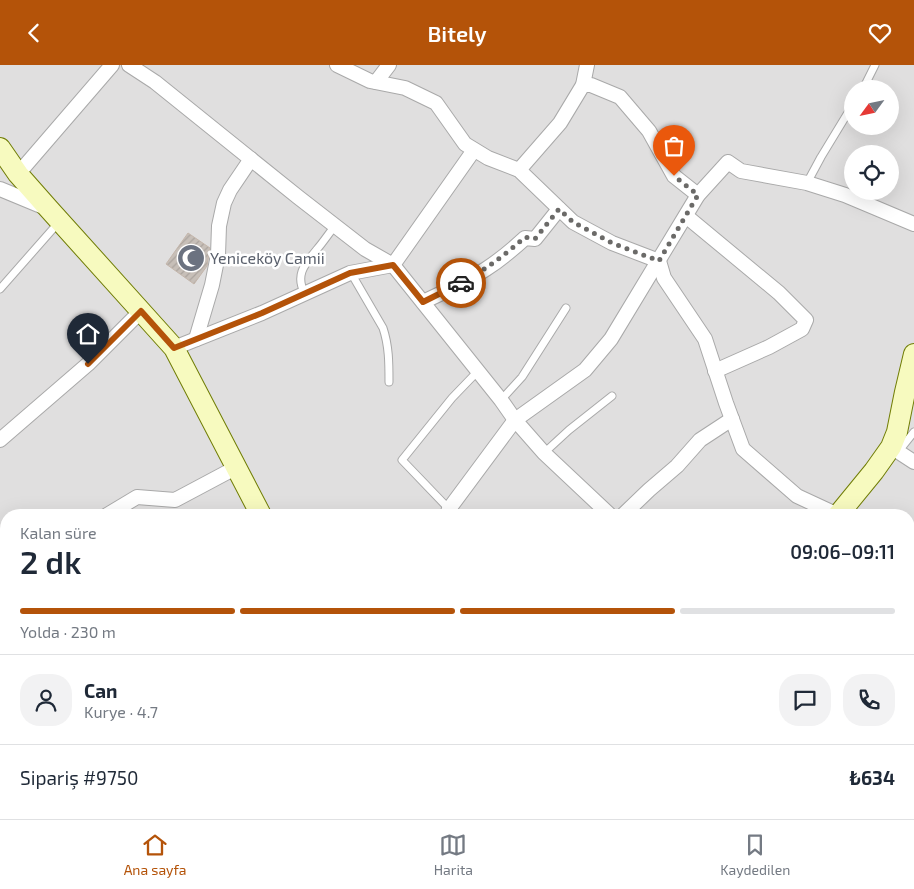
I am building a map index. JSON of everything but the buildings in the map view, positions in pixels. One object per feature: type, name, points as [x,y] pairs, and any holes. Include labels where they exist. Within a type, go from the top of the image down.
[{"type":"street","points":[[18,174],[112,65]]},
{"type":"street","points":[[128,65],[155,82],[365,249],[393,265],[515,420],[544,453],[604,509]]},
{"type":"street","points":[[337,65],[370,81],[405,88],[436,103],[465,144],[488,158],[519,170],[573,222],[612,243],[659,261]]},
{"type":"street","points":[[376,82],[389,65]]},
{"type":"street","points":[[519,170],[560,123],[583,85],[588,65]]},
{"type":"street","points":[[583,85],[591,85],[620,97],[648,131],[674,176],[698,195]]},
{"type":"street","points":[[0,148],[18,174],[174,348],[258,509]]},
{"type":"street","points":[[174,348],[262,313],[350,273],[393,265],[474,150]]},
{"type":"street","points":[[196,339],[212,285],[218,255],[219,226],[224,203],[230,190],[251,159]]},
{"type":"street","points":[[450,509],[515,420],[585,370],[611,339],[698,195],[728,162],[741,171],[807,183],[845,195],[914,224]]},
{"type":"street","points":[[0,189],[54,215]]},
{"type":"street","points":[[423,302],[485,270],[508,253],[525,237],[535,239],[559,209]]},
{"type":"street","points":[[686,216],[779,293],[806,320],[802,329],[769,347],[715,371]]},
{"type":"street","points":[[659,261],[664,278],[705,339],[743,449],[797,496],[825,509]]},
{"type":"street","points":[[0,439],[88,364],[141,311]]},
{"type":"street","points":[[843,509],[895,449],[904,392],[914,354]]},
{"type":"street","points":[[630,509],[648,490],[676,466],[700,440],[732,419]]},
{"type":"street","points":[[895,449],[914,462]]},
{"type":"street","points":[[116,509],[137,497],[175,500],[236,467]]},
{"type":"lane","points":[[868,80],[876,65]]},
{"type":"lane","points":[[807,183],[844,119]]},
{"type":"lane","points":[[0,289],[54,215]]},
{"type":"lane","points":[[305,294],[300,278],[304,264],[335,226]]},
{"type":"lane","points":[[350,273],[386,336],[389,352],[389,382]]},
{"type":"lane","points":[[501,400],[522,377],[566,308]]},
{"type":"lane","points":[[445,509],[402,460],[452,398],[478,371]]},
{"type":"lane","points":[[544,453],[612,395]]},
{"type":"lane","points":[[895,449],[914,432]]},
{"type":"shaded area","points":[[0,65],[914,65],[914,509],[0,509]]},
{"type":"way so far","points":[[461,283],[485,270],[508,253],[525,237],[535,239],[559,209],[573,222],[612,243],[659,261],[698,195],[674,176]]},
{"type":"place","name":"Yeniceköy Camii","points":[[191,258]]},
{"type":"route","points":[[88,364],[141,311],[174,348],[262,313],[350,273],[393,265],[423,302],[461,283]]}]
